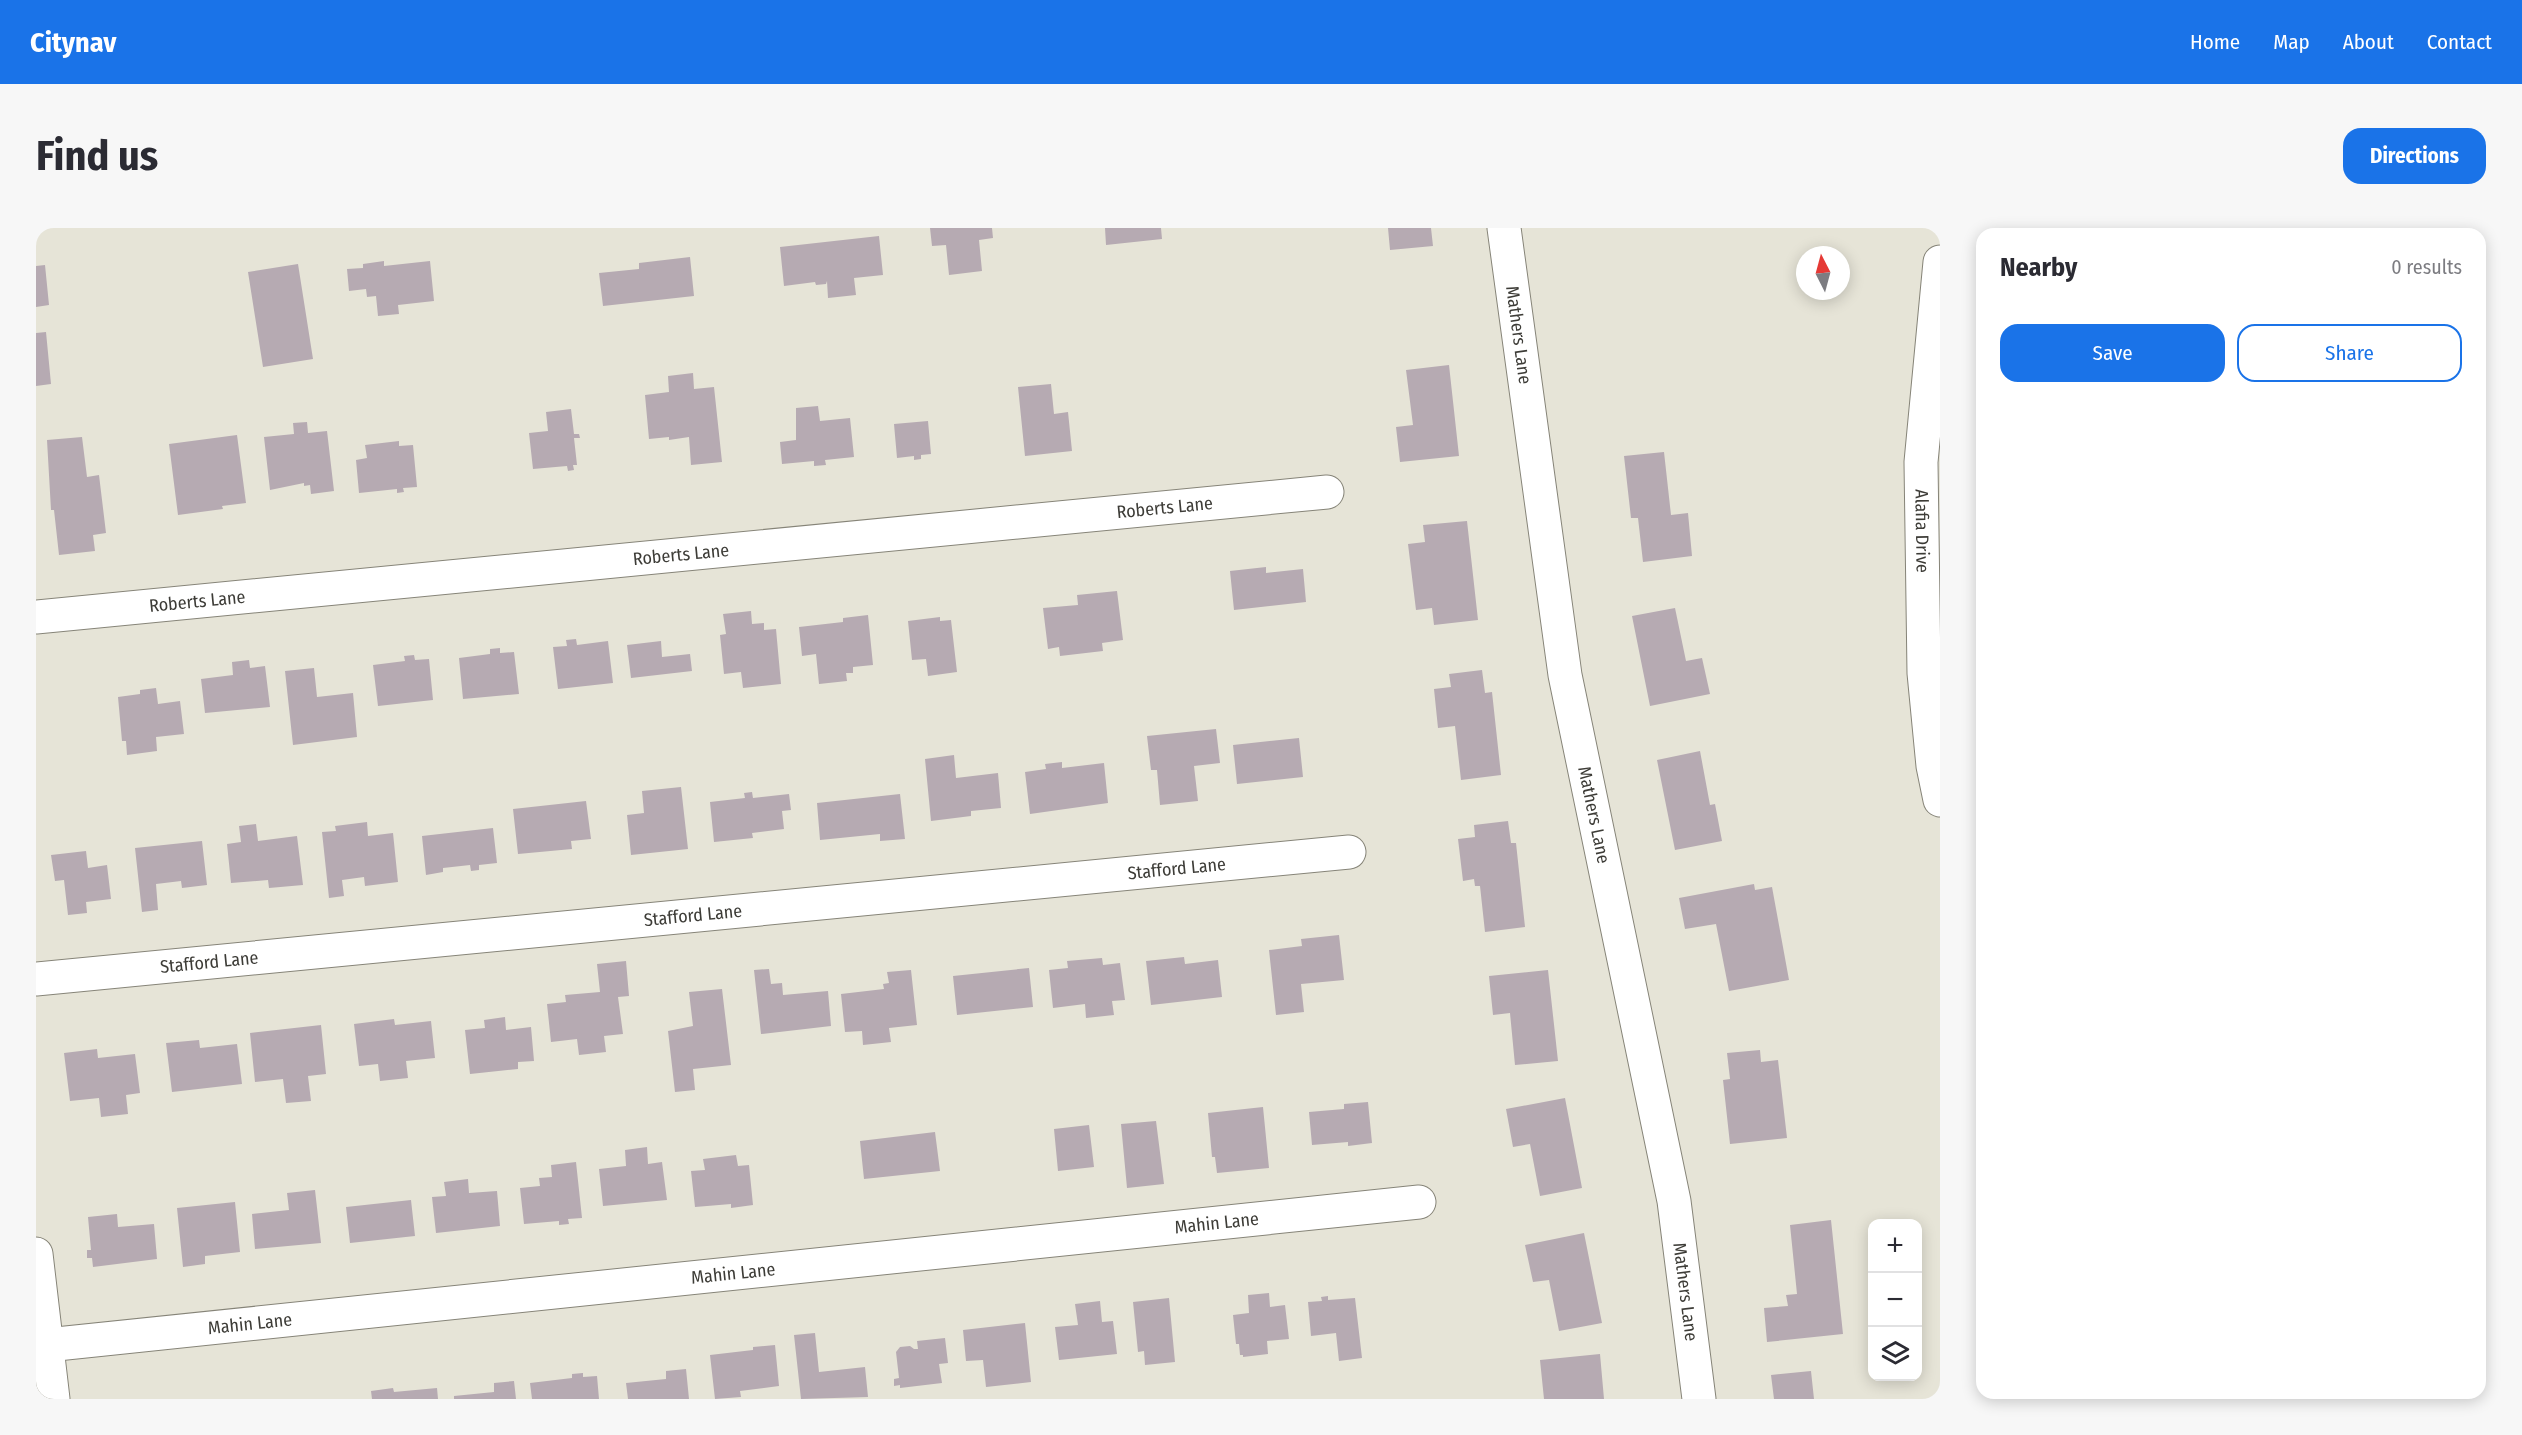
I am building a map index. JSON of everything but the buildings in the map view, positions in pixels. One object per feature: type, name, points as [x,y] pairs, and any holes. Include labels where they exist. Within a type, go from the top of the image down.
[{"type":"street","name":"Mathers Lane","points":[[1504,228],[1565,675],[1674,1201],[1699,1399]]},
{"type":"street","name":"Alafia Drive","points":[[1940,262],[1921,462],[1924,674],[1933,766],[1940,800]]},
{"type":"street","name":"Roberts Lane","points":[[36,617],[1327,492]]},
{"type":"street","name":"Stafford Lane","points":[[36,980],[1349,852]]},
{"type":"street","name":"Mahin Lane","points":[[47,1345],[1419,1202]]},
{"type":"street","points":[[36,1254],[53,1399]]}]
